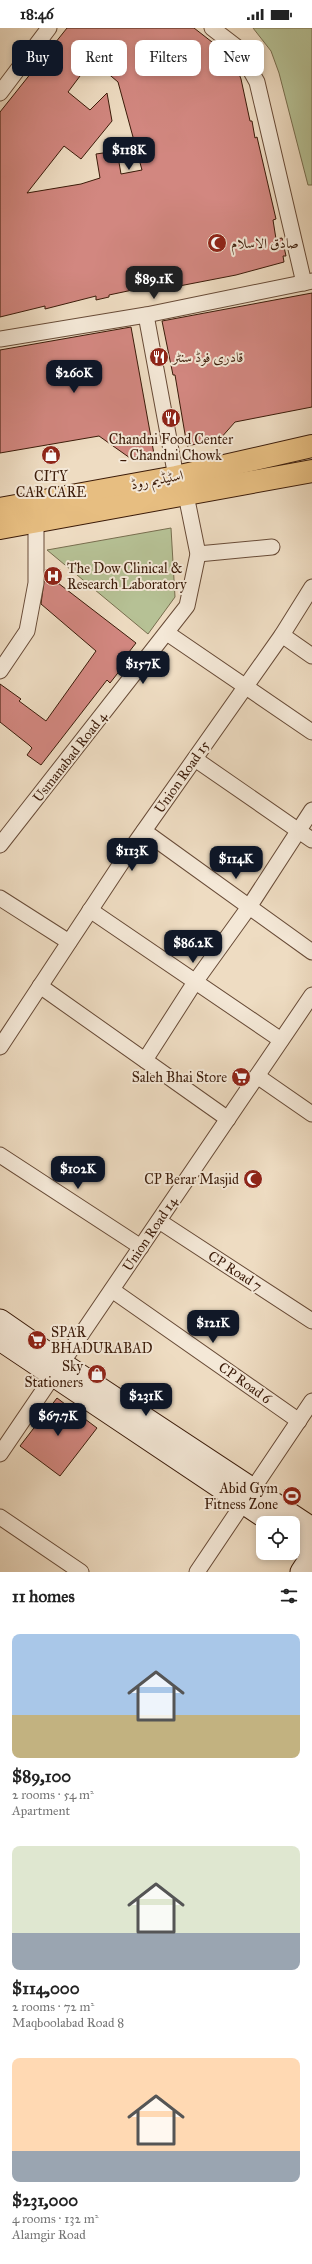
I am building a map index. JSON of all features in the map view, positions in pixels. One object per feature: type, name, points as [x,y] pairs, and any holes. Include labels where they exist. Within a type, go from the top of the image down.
[{"type":"main road","name":"اسٹیڈیم روڈ","points":[[0,528],[36,521],[181,486],[312,446]]},
{"type":"main road","name":"اسٹیڈیم روڈ","points":[[0,509],[312,471]]},
{"type":"street","points":[[0,93],[49,28]]},
{"type":"street","points":[[0,339],[146,315],[308,282],[257,82],[238,48],[212,28]]},
{"type":"street","name":"Usmanabad Road 4","points":[[0,845],[188,606],[198,554],[181,486],[146,315]]},
{"type":"street","points":[[0,671],[27,631],[36,583],[36,521]]},
{"type":"street","points":[[198,554],[272,547]]},
{"type":"street","name":"Union Road 15","points":[[0,1047],[144,830],[282,635],[312,587]]},
{"type":"street","points":[[167,633],[312,732]]},
{"type":"street","points":[[282,635],[312,656]]},
{"type":"street","points":[[195,759],[312,840]]},
{"type":"street","points":[[145,1060],[195,982],[249,906],[312,810]]},
{"type":"street","points":[[144,830],[312,952]]},
{"type":"street","points":[[0,898],[69,942]]},
{"type":"street","points":[[90,910],[281,1040]]},
{"type":"street","points":[[40,986],[228,1119]]},
{"type":"street","name":"Union Road 14","points":[[0,1454],[281,1040],[306,1014],[312,995]]},
{"type":"street","points":[[257,1076],[312,1114]]},
{"type":"street","points":[[0,1155],[141,1247]]},
{"type":"street","name":"CP Road 7","points":[[159,1221],[312,1321]]},
{"type":"street","name":"CP Road 6","points":[[112,1290],[299,1421]]},
{"type":"street","points":[[0,1320],[58,1369],[249,1496],[312,1528]]},
{"type":"street","points":[[0,1340],[58,1369]]},
{"type":"street","points":[[197,1572],[312,1401]]},
{"type":"street","points":[[249,1496],[267,1516]]},
{"type":"street","points":[[0,1518],[81,1572]]},
{"type":"street","points":[[300,1542],[312,1550]]},
{"type":"street","points":[[301,1572],[312,1555]]},
{"type":"green space","points":[[253,28],[312,28],[312,185],[308,185],[279,73],[271,51],[264,40]]},
{"type":"green space","points":[[171,528],[175,597],[148,634],[47,550]]},
{"type":"building","points":[[67,28],[194,28],[209,40],[209,76],[240,76],[241,79],[250,121],[252,121],[255,138],[257,137],[276,219],[273,220],[276,239],[282,238],[286,256],[283,256],[284,262],[236,275],[174,287],[173,284],[157,287],[156,285],[109,295],[109,297],[96,300],[96,296],[45,309],[45,306],[0,317],[0,112],[29,76],[63,76],[63,40],[57,40]],"holes":[[[71,40],[127,40],[127,76],[111,76],[118,82],[142,170],[121,174],[117,151],[96,154],[100,178],[81,184],[27,193],[64,146],[81,159],[112,121],[107,93],[90,110],[68,92],[80,76],[71,76]]]},
{"type":"building","points":[[312,293],[312,407],[235,422],[220,439],[187,446],[175,375],[173,375],[162,321]]},
{"type":"building","points":[[131,327],[154,454],[130,458],[99,436],[0,453],[0,350]]},
{"type":"building","points":[[45,573],[136,643],[118,666],[121,669],[110,683],[107,680],[41,765],[27,755],[32,748],[0,722],[0,684],[21,699],[19,701],[46,721],[96,651],[41,604]]},
{"type":"building","points":[[57,1398],[97,1428],[60,1476],[20,1446]]},
{"type":"place","name":"صادق الاسلام","points":[[217,243]]},
{"type":"place","name":"قادری فوڈ سنٹر","points":[[159,357]]},
{"type":"place","name":"Chandni Food Center _ Chandni Chowk","points":[[171,418]]},
{"type":"place","name":"CITY CAR CARE","points":[[51,455]]},
{"type":"place","name":"The Dow Clinical & Research Laboratory","points":[[53,576]]},
{"type":"place","name":"Saleh Bhai Store","points":[[241,1077]]},
{"type":"place","name":"CP Berar Masjid","points":[[253,1179]]},
{"type":"place","name":"SPAR BHADURABAD","points":[[37,1340]]},
{"type":"place","name":"Sky Stationers","points":[[97,1374]]},
{"type":"place","name":"Abid Gym Fitness Zone","points":[[292,1496]]}]
